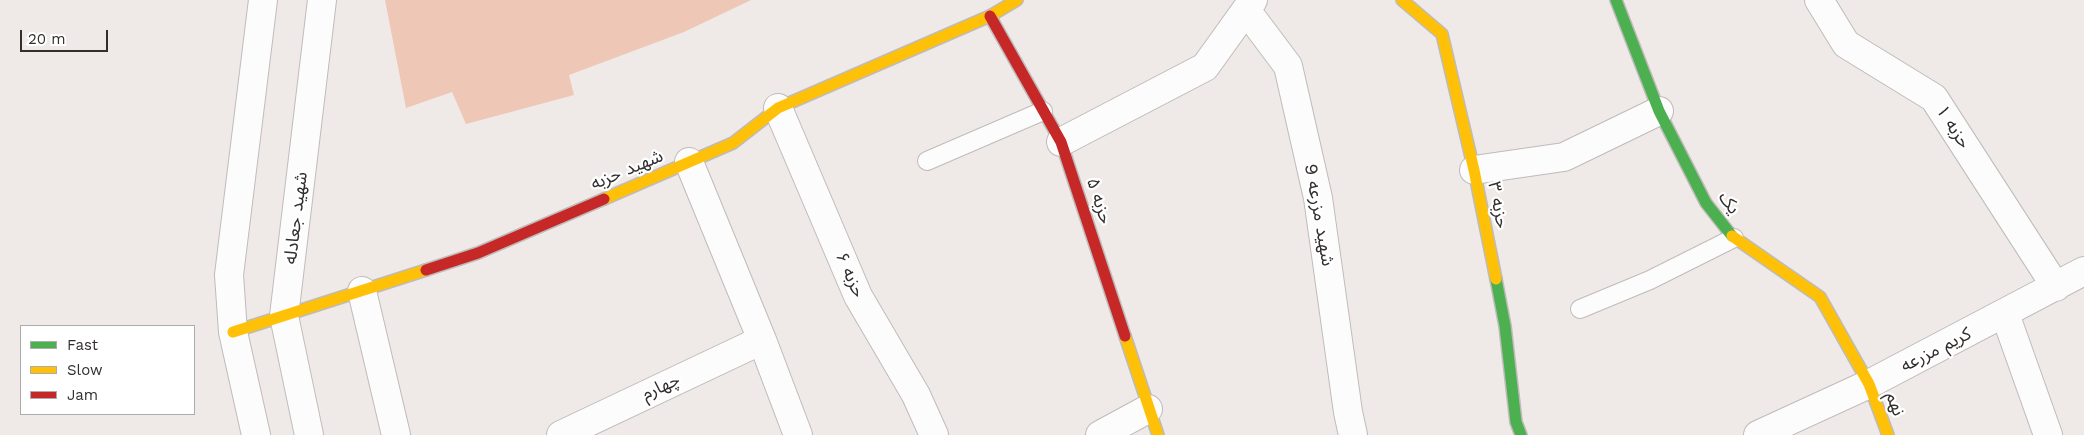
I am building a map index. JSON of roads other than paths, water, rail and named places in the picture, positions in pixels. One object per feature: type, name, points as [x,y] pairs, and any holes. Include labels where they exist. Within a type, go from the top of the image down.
[{"type":"street","points":[[256,435],[233,332],[229,275],[263,0]]},
{"type":"street","name":"شهید جعادله","points":[[309,435],[284,316],[322,0]]},
{"type":"street","name":"شهید حزبه","points":[[233,332],[478,253],[734,143],[778,108],[990,16],[1017,0]]},
{"type":"street","name":"حزبه ۳","points":[[1402,0],[1442,34],[1474,170],[1505,326],[1516,422],[1522,435]]},
{"type":"street","name":"یک","points":[[1616,0],[1659,111],[1706,203],[1734,238],[1820,297],[1869,384]]},
{"type":"street","name":"حزبه ۱","points":[[1819,0],[1846,44],[1934,98],[2056,287]]},
{"type":"street","points":[[1061,142],[1205,67],[1249,5]]},
{"type":"street","name":"شهید مزرعه 9","points":[[1249,5],[1288,66],[1318,198],[1348,412],[1353,435]]},
{"type":"street","name":"حزبه ۵","points":[[990,16],[1061,142],[1158,435]]},
{"type":"street","name":"حزبه ۶","points":[[778,108],[858,296],[916,395],[934,435]]},
{"type":"street","points":[[1474,170],[1564,157],[1659,111]]},
{"type":"street","points":[[689,162],[762,340],[798,435]]},
{"type":"street","name":"کریم مزرعه","points":[[1758,435],[1869,384],[2084,271]]},
{"type":"street","points":[[362,291],[396,435]]},
{"type":"street","points":[[2005,314],[2048,435]]},
{"type":"street","name":"چهارم","points":[[561,435],[762,340]]},
{"type":"street","name":"نهم","points":[[1869,384],[1888,435]]},
{"type":"street","points":[[1100,435],[1148,409]]},
{"type":"lane","points":[[927,161],[1043,111]]},
{"type":"lane","points":[[1580,309],[1650,280],[1734,238]]}]
